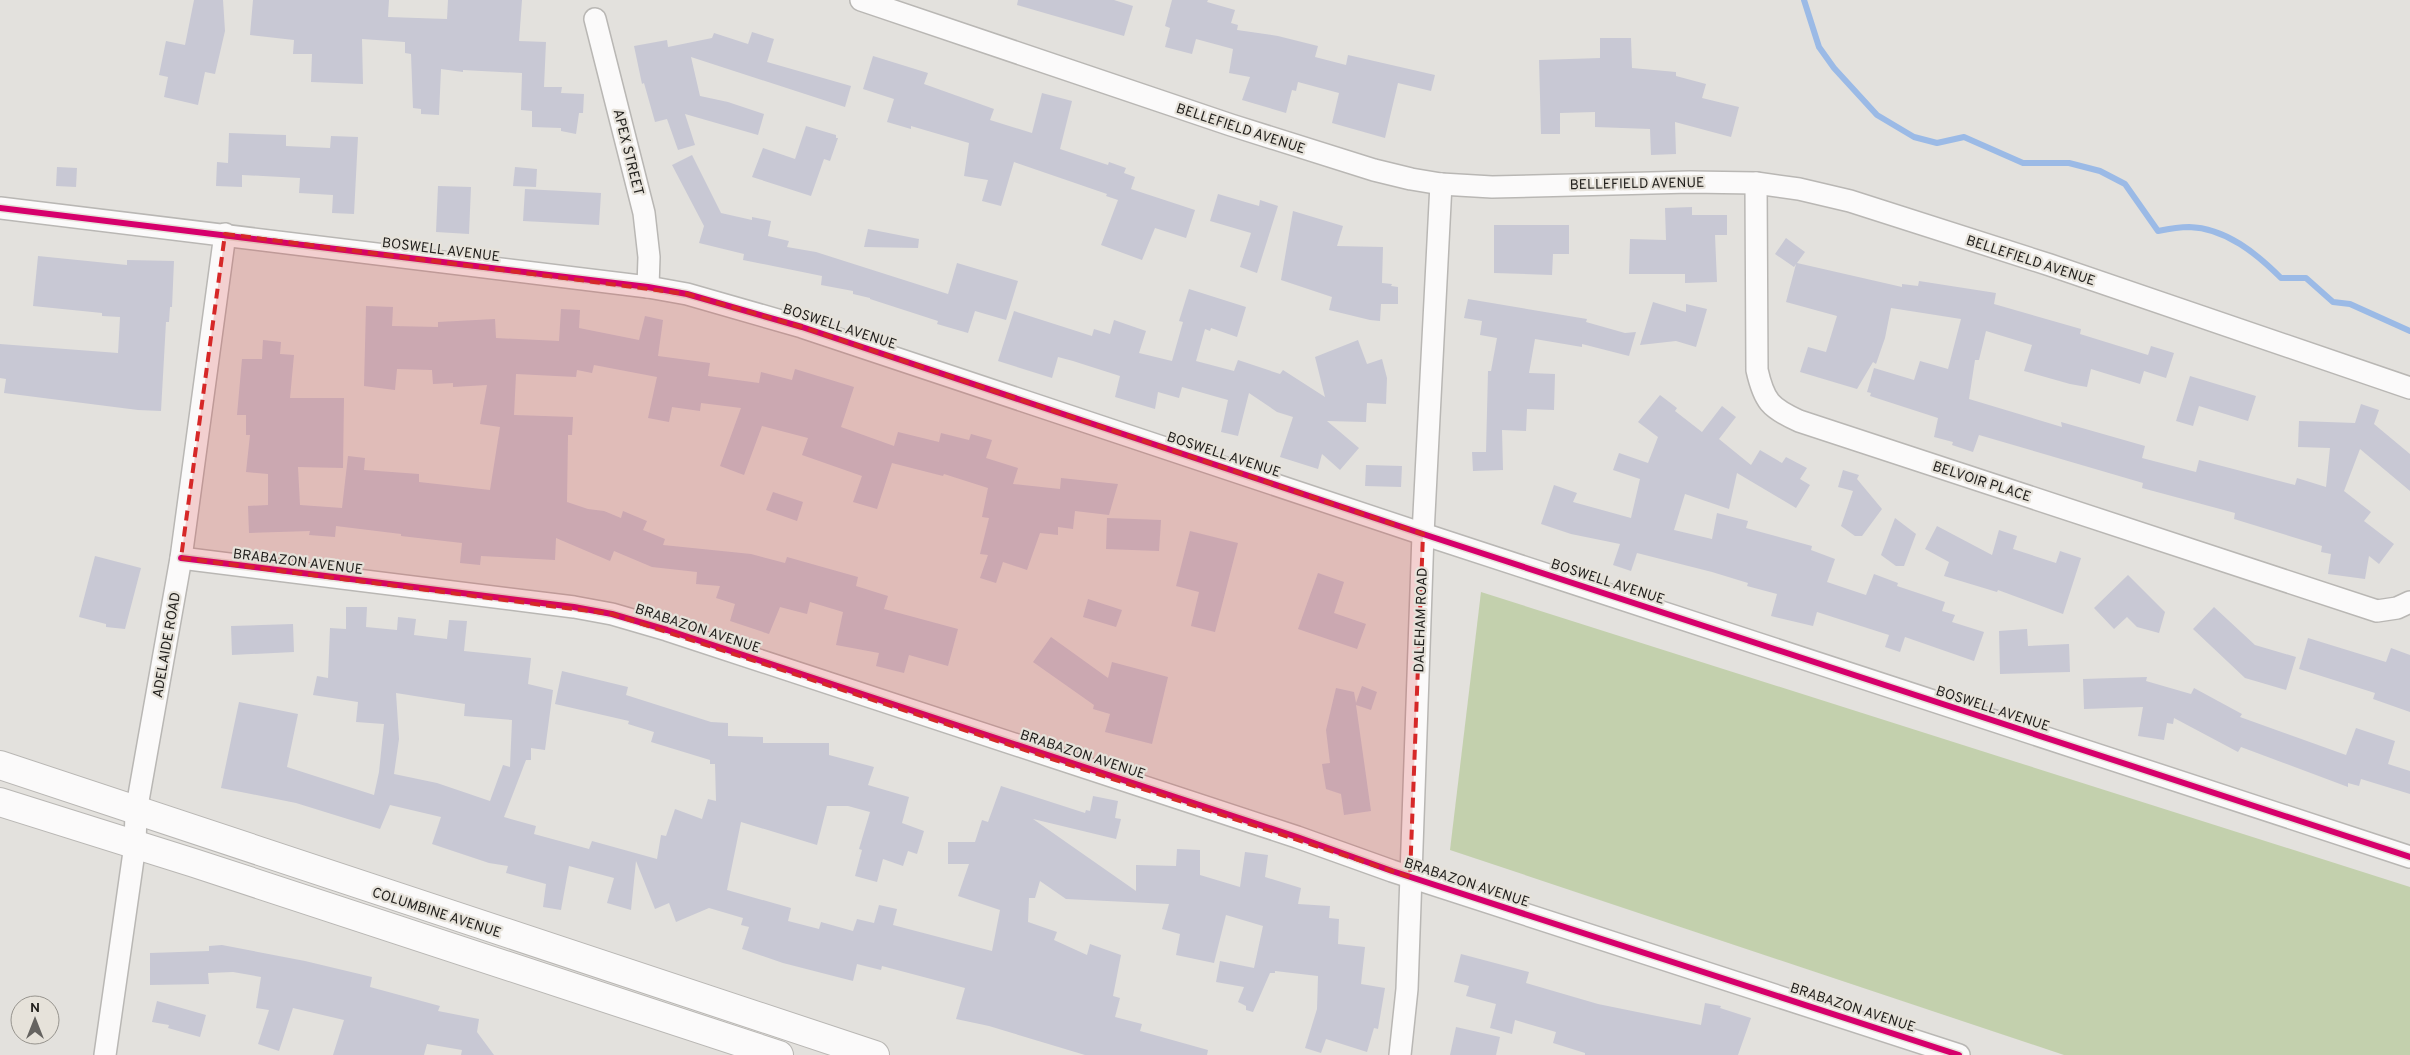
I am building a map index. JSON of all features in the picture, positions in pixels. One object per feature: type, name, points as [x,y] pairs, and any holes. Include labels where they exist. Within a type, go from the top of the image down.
[{"type":"main road","name":"COLUMBINE AVENUE","points":[[0,765],[549,949],[875,1055]]},
{"type":"main road","points":[[0,802],[779,1055]]},
{"type":"main road","points":[[540,977],[549,949]]},
{"type":"street","name":"BELLEFIELD AVENUE","points":[[861,0],[1241,128],[1374,170],[1441,184],[1492,187],[1690,182],[1756,183],[1799,189],[1860,204],[2050,265],[2410,388]]},
{"type":"street","name":"APEX STREET","points":[[595,20],[644,213],[649,257],[648,287]]},
{"type":"street","name":"BELVOIR PLACE","points":[[1756,183],[1757,370],[1762,391],[1769,404],[1782,414],[2377,611],[2397,608],[2410,602]]},
{"type":"street","name":"DALEHAM ROAD","points":[[1400,1055],[1407,988],[1423,534],[1441,184]]},
{"type":"street","name":"BOSWELL AVENUE","points":[[0,208],[225,234],[648,287],[687,294],[802,327],[1423,534],[2410,858]]},
{"type":"street","name":"ADELAIDE ROAD","points":[[105,1055],[135,845],[136,812],[181,558],[225,234]]},
{"type":"street","name":"BRABAZON AVENUE","points":[[181,558],[574,607],[612,614],[667,630],[1410,876],[1959,1055]]},
{"type":"highlighted area","points":[[225,234],[687,294],[802,327],[1423,534],[1410,877],[612,614],[181,558]]},
{"type":"green space","points":[[1481,592],[2410,887],[2410,1055],[2064,1055],[1450,850]]},
{"type":"building","points":[[194,0],[223,0],[225,31],[215,74],[205,72],[198,105],[164,97],[168,77],[159,75],[166,41],[185,45]]},
{"type":"building","points":[[253,0],[389,0],[388,17],[447,19],[448,0],[522,0],[519,41],[546,42],[544,87],[562,87],[561,93],[584,94],[583,113],[579,113],[576,134],[561,131],[561,128],[532,127],[532,111],[521,110],[522,73],[463,70],[463,72],[441,69],[439,115],[421,114],[421,109],[413,108],[411,54],[405,53],[405,42],[362,39],[363,84],[311,82],[312,54],[293,54],[294,40],[250,35]]},
{"type":"building","points":[[1018,0],[1114,0],[1133,6],[1124,36],[1017,5]]},
{"type":"building","points":[[1172,0],[1208,0],[1207,2],[1235,10],[1231,23],[1238,25],[1237,30],[1278,36],[1318,46],[1315,57],[1346,65],[1348,55],[1435,75],[1431,91],[1398,83],[1385,138],[1332,123],[1339,93],[1298,82],[1296,91],[1292,90],[1286,113],[1242,100],[1250,77],[1229,73],[1233,49],[1196,39],[1192,54],[1165,47],[1170,28],[1165,26]]},
{"type":"building","points":[[752,32],[774,39],[767,62],[851,86],[845,107],[691,57],[700,96],[728,102],[764,114],[758,135],[685,114],[695,145],[678,150],[667,119],[655,122],[644,83],[642,84],[634,46],[667,40],[668,47],[712,38],[714,33],[748,44]]},
{"type":"building","points":[[1600,38],[1631,38],[1632,68],[1676,72],[1676,76],[1706,84],[1702,98],[1739,107],[1731,137],[1675,122],[1676,154],[1651,155],[1650,129],[1595,127],[1595,112],[1560,113],[1560,134],[1541,134],[1539,60],[1600,58]]},
{"type":"building","points":[[873,56],[928,73],[924,84],[994,109],[990,120],[1032,133],[1042,93],[1072,101],[1060,149],[1108,165],[1109,162],[1126,168],[1124,173],[1135,177],[1131,189],[1195,210],[1186,238],[1155,228],[1142,260],[1101,245],[1118,200],[1106,196],[1107,194],[1014,162],[1001,206],[982,201],[988,180],[964,176],[969,143],[911,126],[911,129],[887,122],[894,99],[863,89]]},
{"type":"building","points":[[806,126],[836,135],[836,138],[838,138],[830,161],[824,159],[811,196],[752,177],[763,148],[795,159]]},
{"type":"building","points":[[229,133],[286,135],[286,146],[330,148],[331,136],[358,137],[354,214],[332,213],[333,195],[299,193],[300,178],[242,175],[242,187],[216,186],[217,162],[228,163]]},
{"type":"building","points":[[692,155],[721,213],[752,220],[752,217],[771,221],[768,236],[789,241],[787,247],[816,252],[948,294],[957,263],[1018,281],[1006,320],[975,311],[968,333],[937,324],[938,321],[853,294],[853,291],[821,285],[822,276],[743,260],[744,254],[699,243],[704,226],[672,165]]},
{"type":"building","points":[[57,167],[77,168],[76,187],[56,186]]},
{"type":"building","points":[[515,167],[537,169],[536,187],[513,186]]},
{"type":"building","points":[[438,186],[471,187],[469,234],[436,232]]},
{"type":"building","points":[[525,189],[601,193],[599,225],[523,221]]},
{"type":"building","points":[[1218,194],[1259,206],[1260,200],[1278,206],[1257,273],[1240,267],[1251,233],[1210,221]]},
{"type":"building","points":[[1692,207],[1692,215],[1727,215],[1727,235],[1715,235],[1717,282],[1685,283],[1685,274],[1629,274],[1630,239],[1666,240],[1665,208]]},
{"type":"building","points":[[1293,211],[1343,226],[1337,246],[1383,247],[1382,283],[1398,287],[1398,304],[1381,304],[1380,321],[1370,320],[1329,310],[1332,297],[1281,280]]},
{"type":"building","points":[[1494,225],[1569,225],[1569,254],[1553,254],[1552,275],[1494,273]]},
{"type":"building","points":[[868,229],[919,239],[918,248],[864,247]]},
{"type":"building","points":[[1786,238],[1805,252],[1797,263],[1902,287],[1902,284],[1918,286],[1919,281],[1996,293],[1994,304],[2081,329],[2080,334],[2148,355],[2151,346],[2174,353],[2166,378],[2144,371],[2140,384],[2091,369],[2087,387],[2024,371],[2032,345],[1986,331],[1979,360],[1975,360],[1969,399],[2062,427],[2061,422],[2145,446],[2142,458],[2196,472],[2199,460],[2295,485],[2297,478],[2326,487],[2330,448],[2298,447],[2299,421],[2355,423],[2361,404],[2379,410],[2374,424],[2410,454],[2410,491],[2360,449],[2344,491],[2371,512],[2364,521],[2394,544],[2379,564],[2369,556],[2365,579],[2328,574],[2331,554],[2321,552],[2322,546],[2234,519],[2235,513],[2142,488],[2143,483],[1979,435],[1973,452],[1952,445],[1953,442],[1934,437],[1938,418],[1870,396],[1871,393],[1867,392],[1874,368],[1914,380],[1920,361],[1948,369],[1961,319],[1891,308],[1885,338],[1876,364],[1873,362],[1857,389],[1800,372],[1808,347],[1826,352],[1837,316],[1786,302],[1796,264],[1794,267],[1775,254]]},
{"type":"building","points":[[38,256],[127,265],[127,260],[174,261],[172,307],[170,307],[169,322],[166,322],[161,411],[138,410],[4,393],[6,379],[0,378],[0,344],[118,353],[120,317],[102,316],[102,313],[33,306]]},
{"type":"building","points":[[1189,289],[1246,307],[1237,337],[1211,328],[1210,331],[1205,329],[1196,361],[1234,371],[1238,360],[1280,374],[1283,370],[1325,397],[1315,357],[1358,340],[1367,364],[1382,359],[1387,378],[1386,404],[1367,403],[1366,422],[1327,421],[1359,448],[1340,470],[1322,454],[1318,469],[1280,457],[1293,417],[1277,412],[1249,393],[1238,436],[1221,432],[1228,400],[1182,387],[1179,398],[1158,392],[1155,409],[1115,397],[1120,376],[1073,361],[1058,357],[1052,378],[998,361],[1014,311],[1092,336],[1094,329],[1110,334],[1114,320],[1146,331],[1139,353],[1172,361],[1183,322],[1179,321]]},
{"type":"building","points":[[1468,299],[1587,319],[1586,322],[1625,333],[1636,332],[1629,356],[1582,344],[1582,347],[1535,339],[1529,373],[1555,374],[1554,410],[1527,409],[1526,431],[1502,430],[1503,470],[1473,471],[1472,452],[1486,452],[1488,371],[1491,371],[1497,338],[1480,335],[1482,321],[1464,318]]},
{"type":"building","points":[[1653,302],[1686,312],[1686,304],[1707,309],[1696,347],[1676,341],[1640,345]]},
{"type":"building","points":[[366,306],[393,307],[392,326],[438,327],[438,322],[495,319],[496,338],[559,341],[561,309],[580,310],[579,328],[639,340],[645,316],[663,320],[658,356],[710,363],[708,376],[759,383],[761,372],[792,380],[795,369],[854,387],[841,427],[894,446],[898,432],[939,442],[941,433],[969,440],[971,434],[992,440],[986,458],[1018,468],[1013,484],[1060,489],[1061,478],[1118,484],[1109,515],[1075,511],[1073,529],[1058,527],[1058,535],[1040,533],[1027,570],[1003,562],[996,583],[980,578],[988,555],[980,554],[989,518],[982,517],[988,488],[944,474],[943,476],[892,463],[877,509],[853,502],[862,476],[802,455],[808,438],[762,426],[744,475],[720,466],[741,408],[701,403],[700,411],[672,407],[669,422],[648,418],[657,377],[594,365],[592,373],[577,370],[576,377],[516,374],[514,415],[573,417],[572,435],[568,435],[567,502],[588,509],[604,511],[621,518],[623,511],[647,521],[643,530],[665,539],[663,545],[751,554],[785,563],[787,557],[858,577],[856,586],[888,596],[884,609],[958,629],[948,666],[909,655],[904,673],[876,666],[879,653],[836,645],[843,612],[810,602],[807,614],[780,607],[769,634],[730,621],[735,604],[716,598],[720,586],[696,584],[697,572],[652,567],[614,551],[610,561],[556,538],[555,560],[481,556],[480,565],[460,563],[462,543],[401,536],[401,534],[336,526],[335,537],[309,535],[310,531],[249,533],[248,506],[268,505],[268,474],[246,472],[250,435],[246,435],[246,415],[237,415],[242,359],[262,359],[263,340],[281,342],[280,354],[294,355],[290,398],[344,398],[343,468],[298,467],[300,505],[342,508],[348,456],[365,458],[364,470],[419,474],[419,482],[490,490],[500,427],[480,424],[487,385],[453,387],[453,383],[433,384],[432,370],[397,369],[395,390],[364,386]]},
{"type":"building","points":[[2190,376],[2256,396],[2248,421],[2199,406],[2193,426],[2176,421]]},
{"type":"building","points":[[1660,395],[1677,408],[1675,411],[1702,432],[1722,406],[1736,417],[1719,439],[1751,465],[1760,450],[1782,463],[1786,457],[1807,468],[1800,479],[1810,485],[1796,508],[1737,473],[1729,509],[1685,494],[1674,530],[1712,539],[1717,513],[1748,521],[1746,528],[1812,546],[1811,550],[1835,559],[1827,582],[1866,595],[1874,574],[1898,583],[1897,586],[1945,602],[1942,611],[1955,615],[1952,622],[1984,632],[1974,661],[1905,637],[1900,652],[1885,647],[1889,635],[1817,612],[1813,626],[1771,616],[1777,594],[1747,586],[1748,583],[1712,572],[1637,553],[1631,571],[1613,565],[1620,544],[1571,534],[1541,524],[1554,485],[1577,493],[1573,502],[1631,518],[1640,479],[1613,470],[1619,453],[1648,463],[1658,437],[1638,422]]},
{"type":"building","points":[[1366,465],[1402,466],[1401,487],[1365,486]]},
{"type":"building","points":[[1843,470],[1859,475],[1857,479],[1882,509],[1862,536],[1855,536],[1841,526],[1853,491],[1838,487]]},
{"type":"building","points":[[773,492],[803,502],[797,521],[766,510]]},
{"type":"building","points":[[1107,518],[1161,520],[1159,551],[1106,549]]},
{"type":"building","points":[[1895,518],[1916,534],[1904,566],[1896,566],[1881,555]]},
{"type":"building","points":[[1937,526],[1992,555],[1999,530],[2017,536],[2013,549],[2056,563],[2060,551],[2081,558],[2063,614],[1998,590],[1997,592],[1944,576],[1949,562],[1925,549]]},
{"type":"building","points":[[1190,531],[1238,543],[1215,632],[1191,626],[1199,592],[1176,586]]},
{"type":"building","points":[[95,556],[141,568],[125,629],[106,627],[106,624],[79,617]]},
{"type":"building","points":[[1318,573],[1344,582],[1334,613],[1366,624],[1357,649],[1298,629]]},
{"type":"building","points":[[2128,575],[2165,612],[2159,633],[2137,627],[2127,617],[2114,629],[2094,608]]},
{"type":"building","points":[[1088,599],[1122,610],[1116,627],[1083,617]]},
{"type":"building","points":[[346,607],[367,607],[366,627],[397,630],[398,617],[416,619],[414,635],[447,639],[449,620],[467,621],[464,651],[531,658],[528,684],[553,690],[545,750],[531,748],[531,760],[526,760],[504,817],[536,826],[534,834],[589,849],[592,841],[657,859],[661,835],[666,836],[675,809],[702,819],[708,799],[716,801],[715,764],[710,764],[710,760],[651,742],[654,732],[628,724],[629,721],[555,704],[562,671],[628,687],[626,695],[711,722],[728,723],[728,736],[763,737],[763,743],[829,743],[829,755],[874,767],[868,785],[909,797],[902,823],[924,831],[917,854],[908,851],[903,866],[883,859],[877,882],[855,876],[862,850],[859,849],[870,812],[848,806],[827,806],[817,845],[741,822],[727,890],[791,908],[788,921],[819,929],[821,922],[853,931],[857,919],[874,923],[879,905],[897,909],[893,925],[992,951],[1000,910],[958,896],[969,864],[948,864],[948,842],[975,842],[982,820],[988,822],[1001,786],[1085,813],[1086,810],[1090,811],[1093,796],[1118,801],[1115,818],[1121,819],[1116,839],[1033,819],[1136,891],[1136,865],[1176,866],[1177,849],[1200,850],[1200,875],[1240,887],[1245,852],[1268,855],[1265,877],[1301,888],[1298,904],[1330,906],[1329,918],[1339,919],[1338,944],[1365,947],[1361,984],[1385,988],[1378,1029],[1374,1028],[1367,1052],[1326,1039],[1321,1053],[1305,1048],[1317,1009],[1318,976],[1275,971],[1275,973],[1270,973],[1253,1012],[1246,1010],[1246,1006],[1238,1002],[1244,987],[1216,982],[1220,961],[1254,968],[1263,926],[1226,915],[1214,963],[1176,955],[1180,934],[1162,929],[1169,904],[1066,899],[1040,881],[1035,898],[1029,898],[1028,922],[1057,932],[1054,940],[1087,955],[1090,944],[1121,955],[1113,996],[1120,998],[1115,1017],[1142,1024],[1140,1031],[1208,1050],[1207,1055],[1085,1055],[989,1026],[956,1019],[965,988],[882,966],[881,970],[857,964],[853,981],[783,963],[742,949],[749,927],[741,925],[743,918],[709,908],[676,922],[669,903],[655,909],[636,861],[631,910],[607,903],[614,878],[569,866],[561,910],[543,907],[546,884],[506,873],[508,866],[489,863],[432,844],[441,817],[390,805],[380,829],[296,803],[221,788],[239,702],[298,714],[287,767],[374,795],[379,772],[384,724],[356,722],[358,702],[313,695],[317,676],[328,678],[330,628],[346,629]],"holes":[[[396,693],[465,704],[464,716],[512,720],[510,767],[503,765],[490,801],[437,783],[394,774],[399,739]]]},
{"type":"building","points":[[2214,607],[2255,645],[2296,657],[2286,690],[2245,678],[2193,629]]},
{"type":"building","points":[[293,624],[294,652],[232,655],[231,626]]},
{"type":"building","points":[[2027,629],[2028,646],[2069,644],[2070,672],[2000,674],[1999,631]]},
{"type":"building","points":[[1051,637],[1108,678],[1112,662],[1168,677],[1152,744],[1105,732],[1110,714],[1093,709],[1094,705],[1033,662]]},
{"type":"building","points":[[2308,638],[2386,662],[2391,648],[2410,655],[2410,712],[2373,699],[2375,693],[2299,669]]},
{"type":"building","points":[[2147,677],[2146,681],[2191,694],[2194,688],[2242,714],[2240,717],[2346,755],[2356,728],[2395,741],[2388,764],[2410,771],[2410,794],[2361,779],[2359,786],[2348,783],[2348,787],[2241,747],[2238,752],[2174,718],[2173,724],[2167,723],[2164,740],[2138,736],[2143,707],[2084,709],[2083,679]]},
{"type":"building","points":[[1362,686],[1377,692],[1371,710],[1356,705],[1371,811],[1344,815],[1341,794],[1326,789],[1322,764],[1330,763],[1326,730],[1336,688],[1354,692],[1356,703]]},
{"type":"building","points":[[222,945],[305,961],[372,977],[370,987],[440,1006],[438,1011],[479,1019],[477,1032],[494,1055],[461,1055],[462,1050],[427,1044],[424,1055],[333,1055],[344,1020],[293,1008],[279,1051],[258,1044],[269,1010],[256,1008],[261,977],[233,972],[208,973],[209,984],[150,985],[150,953],[209,951],[209,946]]},
{"type":"building","points":[[1461,954],[1529,972],[1526,983],[1598,1004],[1701,1025],[1705,1003],[1721,1006],[1720,1008],[1751,1018],[1738,1055],[1585,1055],[1585,1053],[1553,1043],[1556,1032],[1515,1020],[1512,1034],[1490,1028],[1496,1004],[1466,996],[1469,986],[1454,982]]},
{"type":"building","points":[[157,1001],[206,1015],[200,1037],[168,1028],[169,1025],[152,1022]]},
{"type":"building","points":[[1456,1027],[1500,1037],[1496,1055],[1450,1055]]},
{"type":"waterway","points":[[1804,0],[1819,47],[1834,68],[1877,115],[1914,137],[1937,143],[1964,137],[2023,163],[2069,163],[2100,171],[2125,184],[2158,231],[2189,227],[2203,228],[2216,232],[2240,244],[2262,260],[2281,278],[2306,278],[2333,302],[2350,304],[2410,331]]},
{"type":"cycle path","points":[[0,208],[648,287],[687,294],[802,327],[1423,534],[2410,857]]},
{"type":"cycle path","points":[[181,558],[574,607],[612,614],[667,630],[1297,837],[1392,871],[1959,1055]]}]
